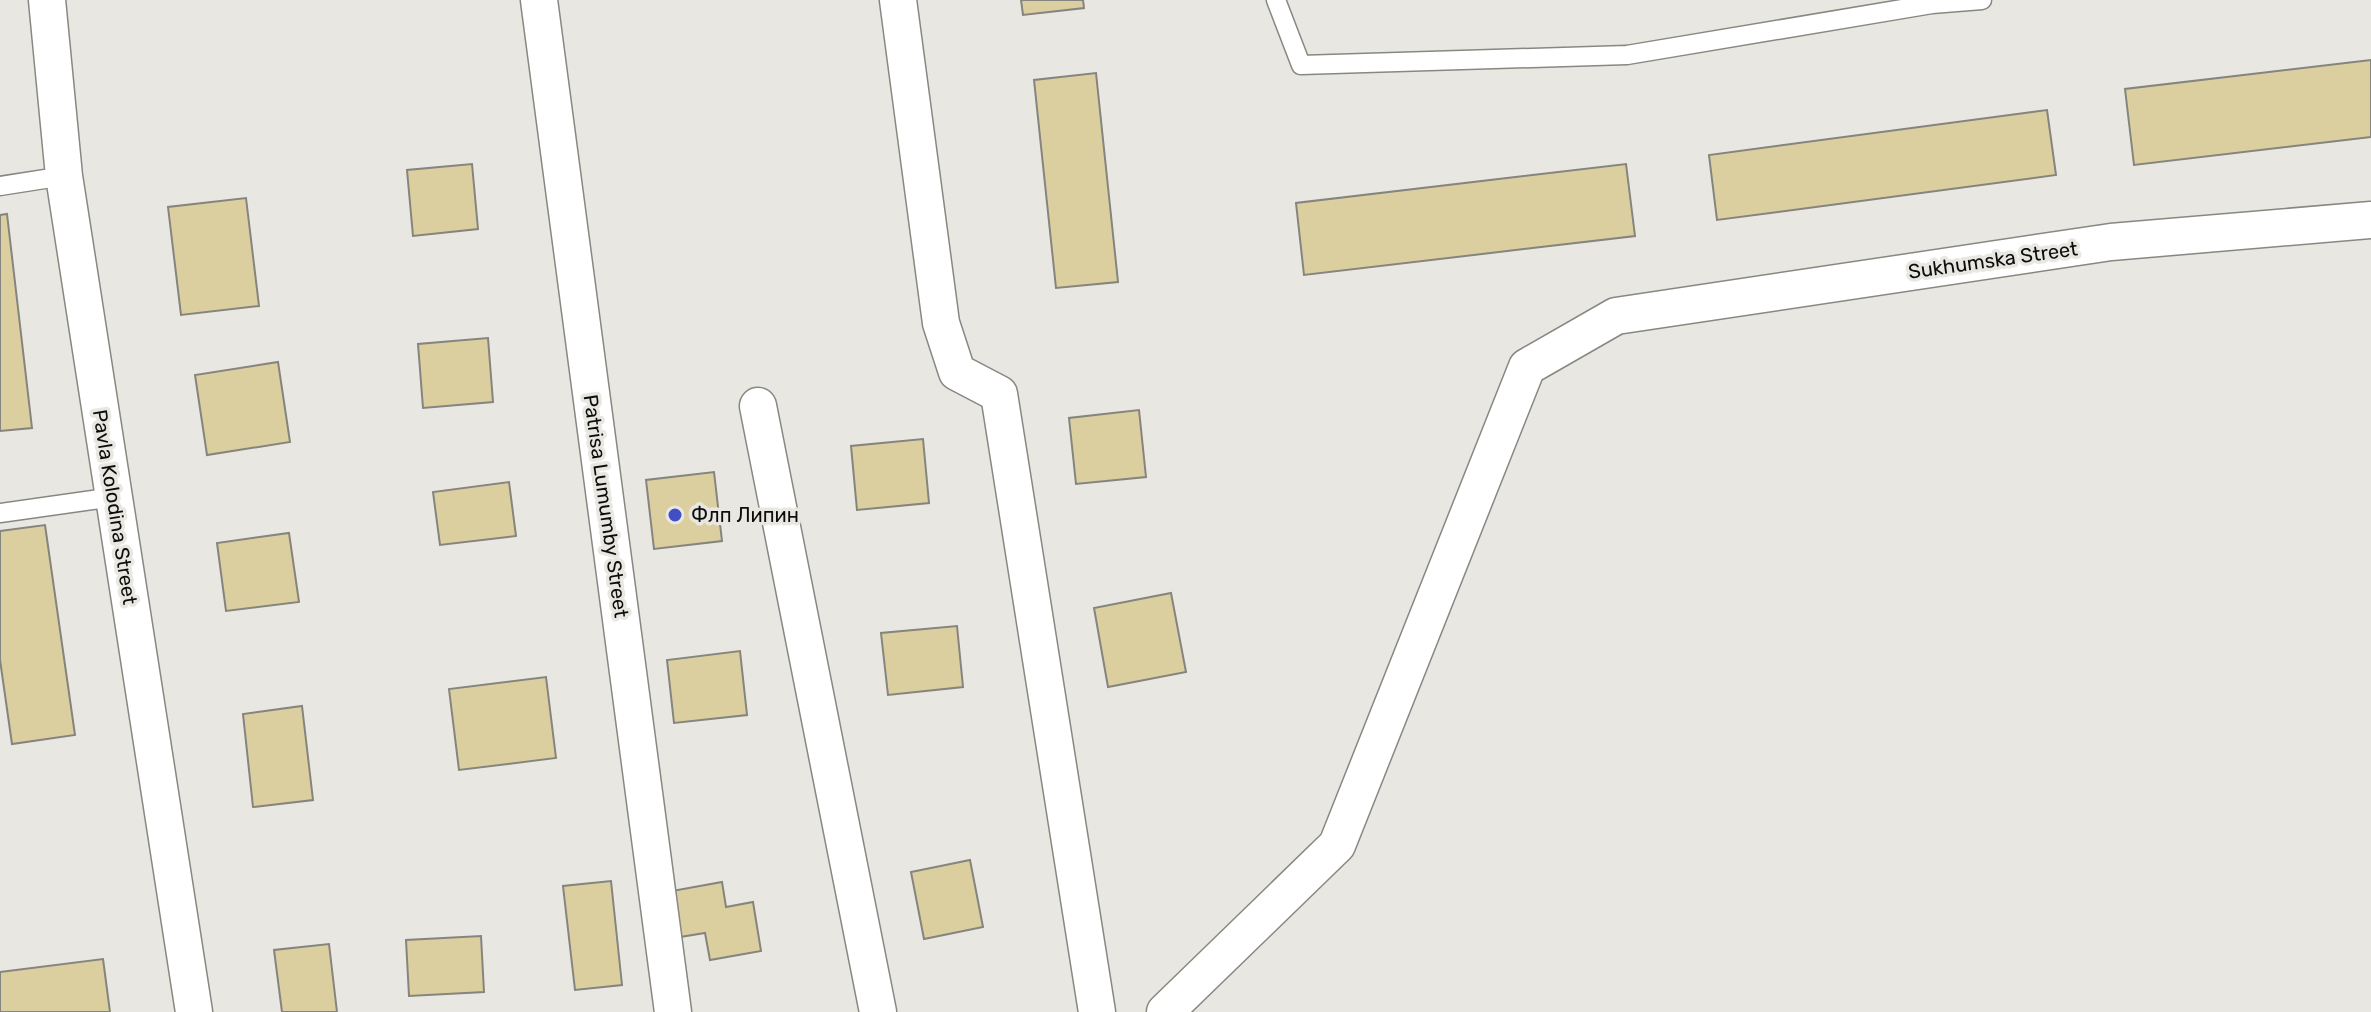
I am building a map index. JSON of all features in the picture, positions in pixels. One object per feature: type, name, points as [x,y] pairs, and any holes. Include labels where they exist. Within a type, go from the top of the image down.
[{"type":"street","name":"Pavla Kolodina Street","points":[[47,0],[64,176],[194,1012]]},
{"type":"street","name":"Patrisa Lumumby Street","points":[[539,0],[673,1012]]},
{"type":"street","points":[[898,0],[941,323],[957,372],[999,394],[1097,1012]]},
{"type":"street","name":"Sukhumska Street","points":[[1165,1012],[1337,845],[1527,367],[1616,316],[2111,242],[2371,220]]},
{"type":"street","points":[[758,406],[878,1012]]},
{"type":"lane","points":[[1276,0],[1301,65],[1627,55],[1932,4],[1982,0]]},
{"type":"lane","points":[[0,186],[64,176]]},
{"type":"lane","points":[[0,513],[114,497]]},
{"type":"building","points":[[1021,0],[1083,0],[1084,8],[1023,15]]},
{"type":"building","points":[[2371,60],[2371,137],[2134,165],[2125,89]]},
{"type":"building","points":[[1096,73],[1118,282],[1056,288],[1034,80]]},
{"type":"building","points":[[2047,110],[2056,175],[1717,220],[1709,155]]},
{"type":"building","points":[[472,164],[478,229],[413,236],[407,170]]},
{"type":"building","points":[[1626,164],[1635,236],[1304,275],[1296,203]]},
{"type":"building","points":[[246,198],[259,306],[181,315],[168,207]]},
{"type":"building","points":[[7,214],[32,428],[0,431],[0,215]]},
{"type":"building","points":[[488,338],[493,402],[423,408],[418,344]]},
{"type":"building","points":[[278,362],[290,442],[207,455],[195,375]]},
{"type":"building","points":[[1139,410],[1146,477],[1076,484],[1069,418]]},
{"type":"building","points":[[923,439],[929,503],[857,510],[851,446]]},
{"type":"building","points":[[714,472],[722,541],[654,549],[646,480]]},
{"type":"building","points":[[509,482],[516,536],[440,545],[433,492]]},
{"type":"building","points":[[45,525],[75,735],[12,744],[0,660],[0,531]]},
{"type":"building","points":[[289,533],[299,602],[226,611],[217,543]]},
{"type":"building","points":[[1171,593],[1186,672],[1108,687],[1094,608]]},
{"type":"building","points":[[957,626],[963,687],[888,695],[881,633]]},
{"type":"building","points":[[740,651],[747,715],[674,723],[667,660]]},
{"type":"building","points":[[546,677],[556,758],[459,770],[449,689]]},
{"type":"building","points":[[302,706],[313,800],[253,807],[243,714]]},
{"type":"building","points":[[970,860],[983,927],[924,939],[911,872]]},
{"type":"building","points":[[611,881],[622,985],[575,990],[563,886]]},
{"type":"building","points":[[722,882],[726,907],[753,902],[761,951],[710,960],[705,933],[680,937],[672,891]]},
{"type":"building","points":[[481,936],[484,992],[409,996],[406,940]]},
{"type":"building","points":[[329,944],[337,1012],[282,1012],[274,950]]},
{"type":"building","points":[[103,959],[110,1012],[0,1012],[0,972]]},
{"type":"place","name":"Флп Липин","points":[[675,515]]}]
